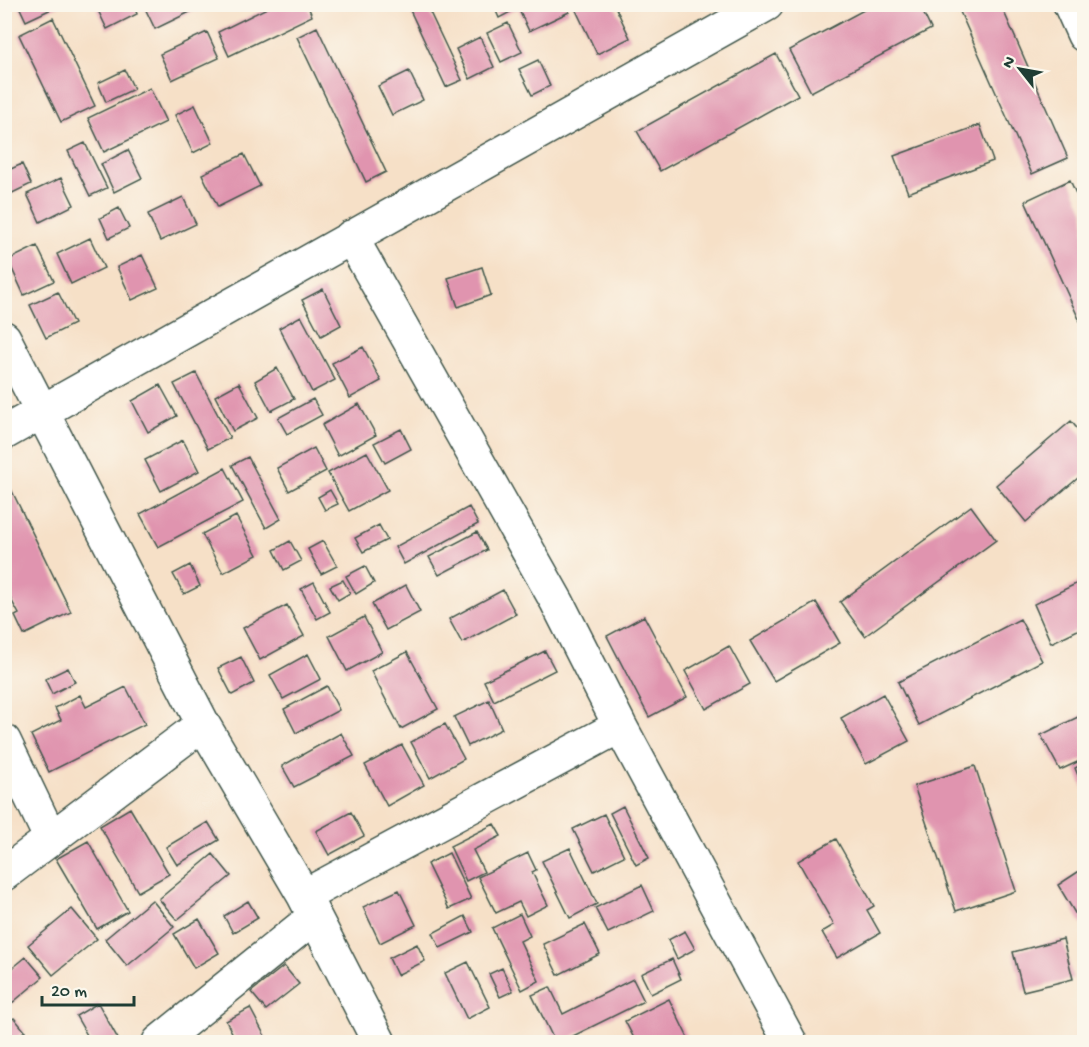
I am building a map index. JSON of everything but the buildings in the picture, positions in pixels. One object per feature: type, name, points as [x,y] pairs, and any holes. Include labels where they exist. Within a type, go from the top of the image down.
[{"type":"street","points":[[4,433],[767,4]]},
{"type":"street","points":[[1070,4],[1084,35]]},
{"type":"street","points":[[351,237],[557,602],[620,726],[790,1042]]},
{"type":"street","points":[[4,339],[203,724],[309,907],[379,1042]]},
{"type":"street","points":[[4,874],[203,724]]},
{"type":"street","points":[[159,1042],[309,907],[620,726]]},
{"type":"street","points":[[4,741],[51,839]]}]
